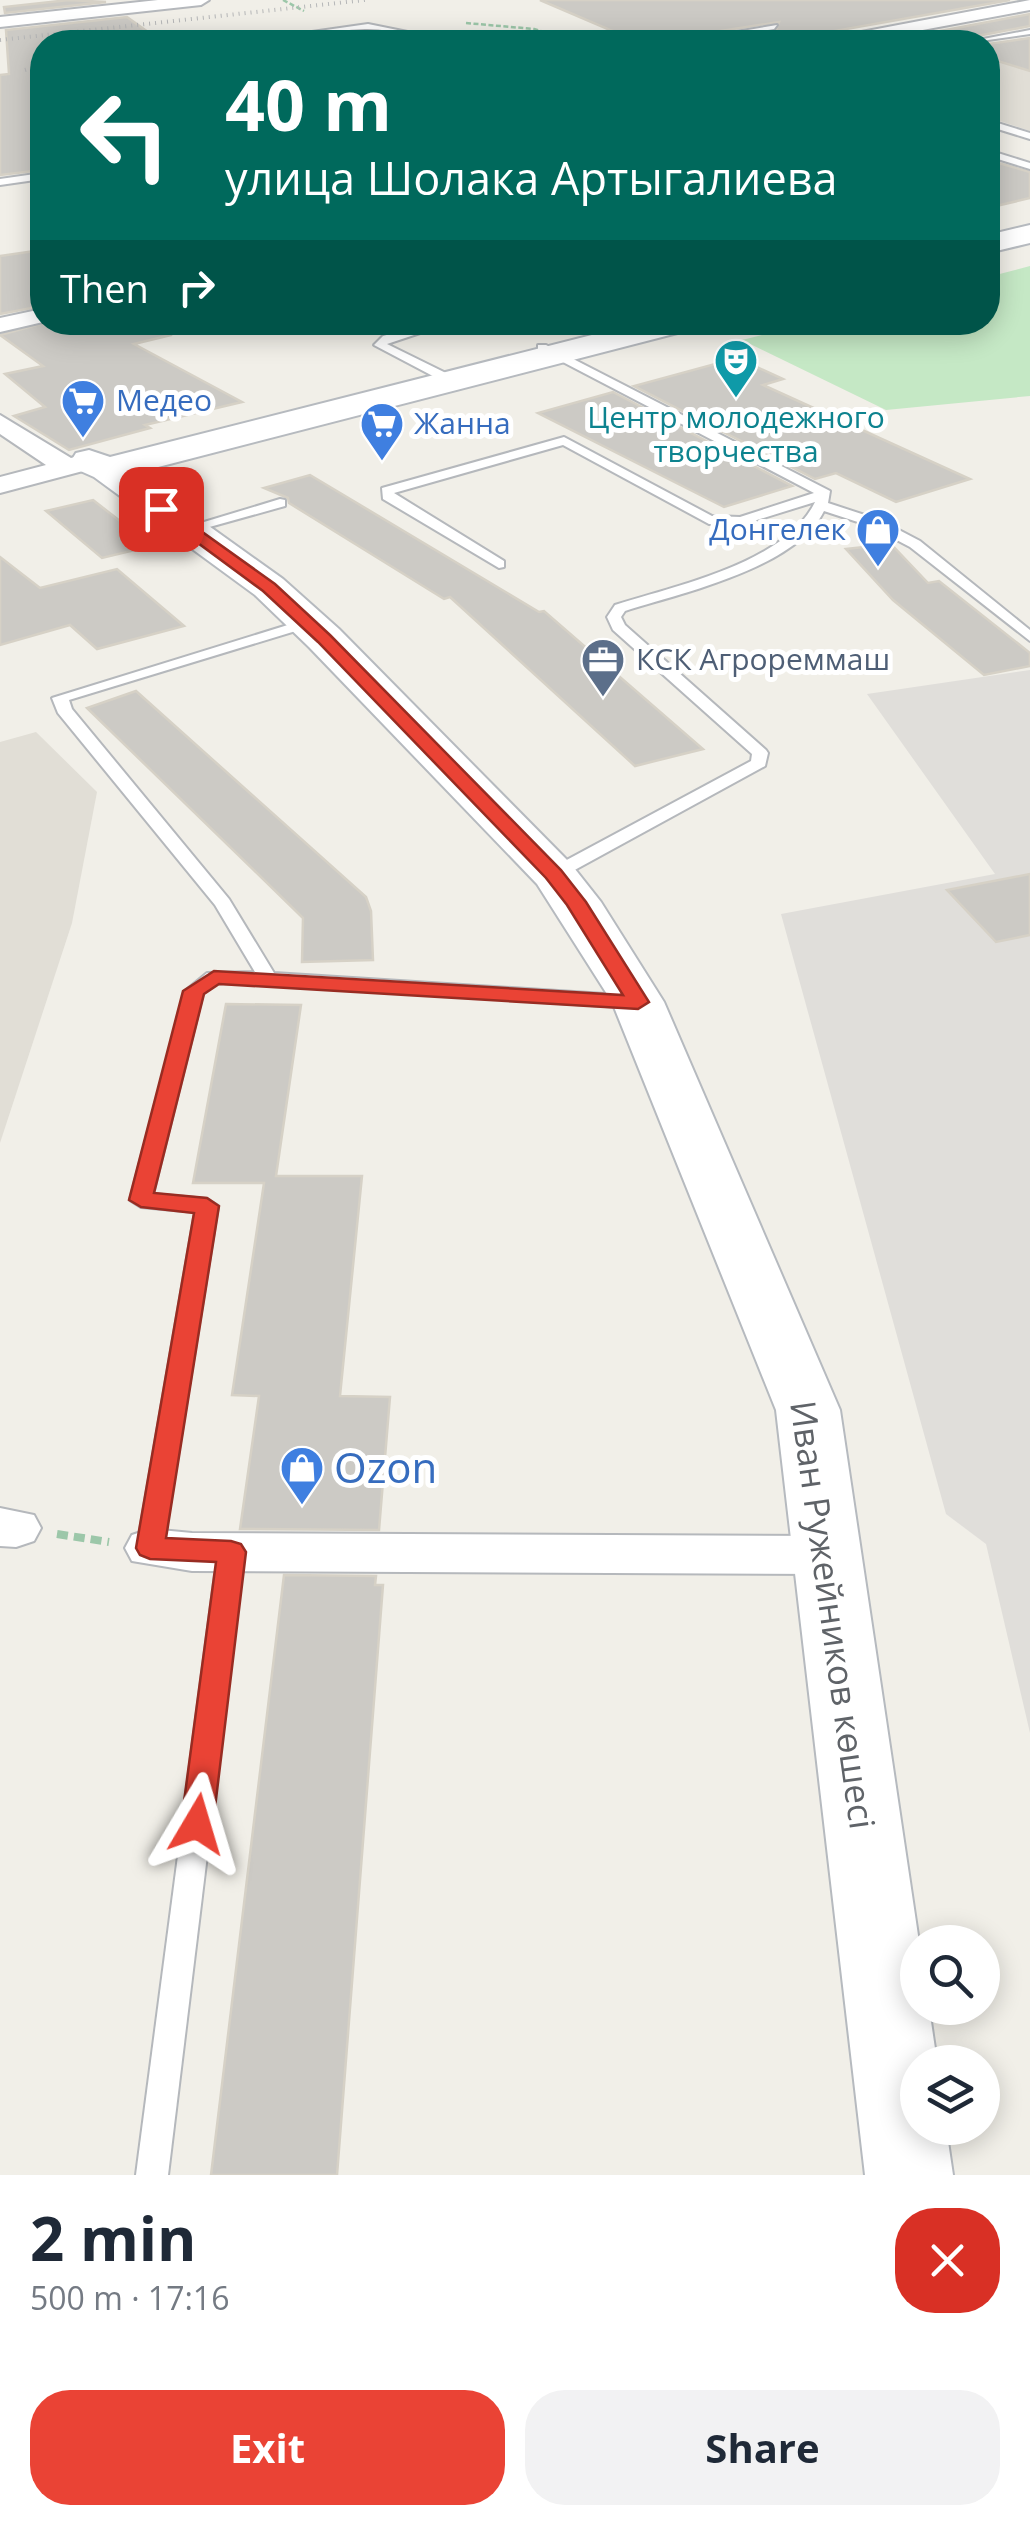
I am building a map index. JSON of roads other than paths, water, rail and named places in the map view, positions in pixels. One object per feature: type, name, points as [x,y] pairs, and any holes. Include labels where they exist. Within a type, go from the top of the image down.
[{"type":"main road","points":[[1000,231],[1030,224]]},
{"type":"main road","points":[[1000,241],[1030,234]]},
{"type":"main road","points":[[87,466],[549,351],[598,335]]},
{"type":"main road","name":"Иван Ружейников көшесі","points":[[87,466],[188,529],[269,588],[306,623],[554,874],[576,902],[638,1002],[808,1410],[909,2175]]},
{"type":"street","points":[[0,22],[201,0]]},
{"type":"street","points":[[899,30],[1030,5]]},
{"type":"street","points":[[0,325],[30,319]]},
{"type":"street","points":[[0,423],[87,466]]},
{"type":"street","points":[[0,485],[87,466]]},
{"type":"street","points":[[150,1548],[231,1552],[828,1555]]},
{"type":"lane","points":[[337,30],[368,26],[392,30]]},
{"type":"lane","points":[[755,30],[774,27]]},
{"type":"lane","points":[[1000,38],[1030,32]]},
{"type":"lane","points":[[1000,127],[1030,136]]},
{"type":"lane","points":[[1000,157],[1030,166]]},
{"type":"lane","points":[[0,182],[30,178]]},
{"type":"lane","points":[[398,335],[380,344],[445,377]]},
{"type":"lane","points":[[549,351],[824,500],[914,544],[1030,637]]},
{"type":"lane","points":[[499,564],[387,492],[564,441],[709,520],[741,521],[824,500]]},
{"type":"lane","points":[[554,874],[759,762],[760,753],[618,627],[614,617],[620,608],[740,568],[799,533],[824,500]]},
{"type":"lane","points":[[188,529],[280,503]]},
{"type":"lane","points":[[268,978],[222,903],[64,710],[60,698],[306,623]]},
{"type":"lane","points":[[150,1548],[207,1206],[141,1200],[194,991],[214,977],[268,978],[638,1002]]},
{"type":"lane","points":[[152,2175],[231,1552]]},
{"type":"railway","points":[[91,30],[365,0]]},
{"type":"railway","points":[[0,40],[30,37]]},
{"type":"railway","points":[[25,70],[30,69]]},
{"type":"place","name":"Центр молодежного творчества","points":[[736,399]]},
{"type":"place","name":"Медео","points":[[83,439]]},
{"type":"place","name":"Жанна","points":[[382,462]]},
{"type":"place","name":"Донгелек","points":[[878,568]]},
{"type":"place","name":"КСК Агрореммаш","points":[[603,698]]},
{"type":"place","name":"Ozon","points":[[302,1506]]}]
